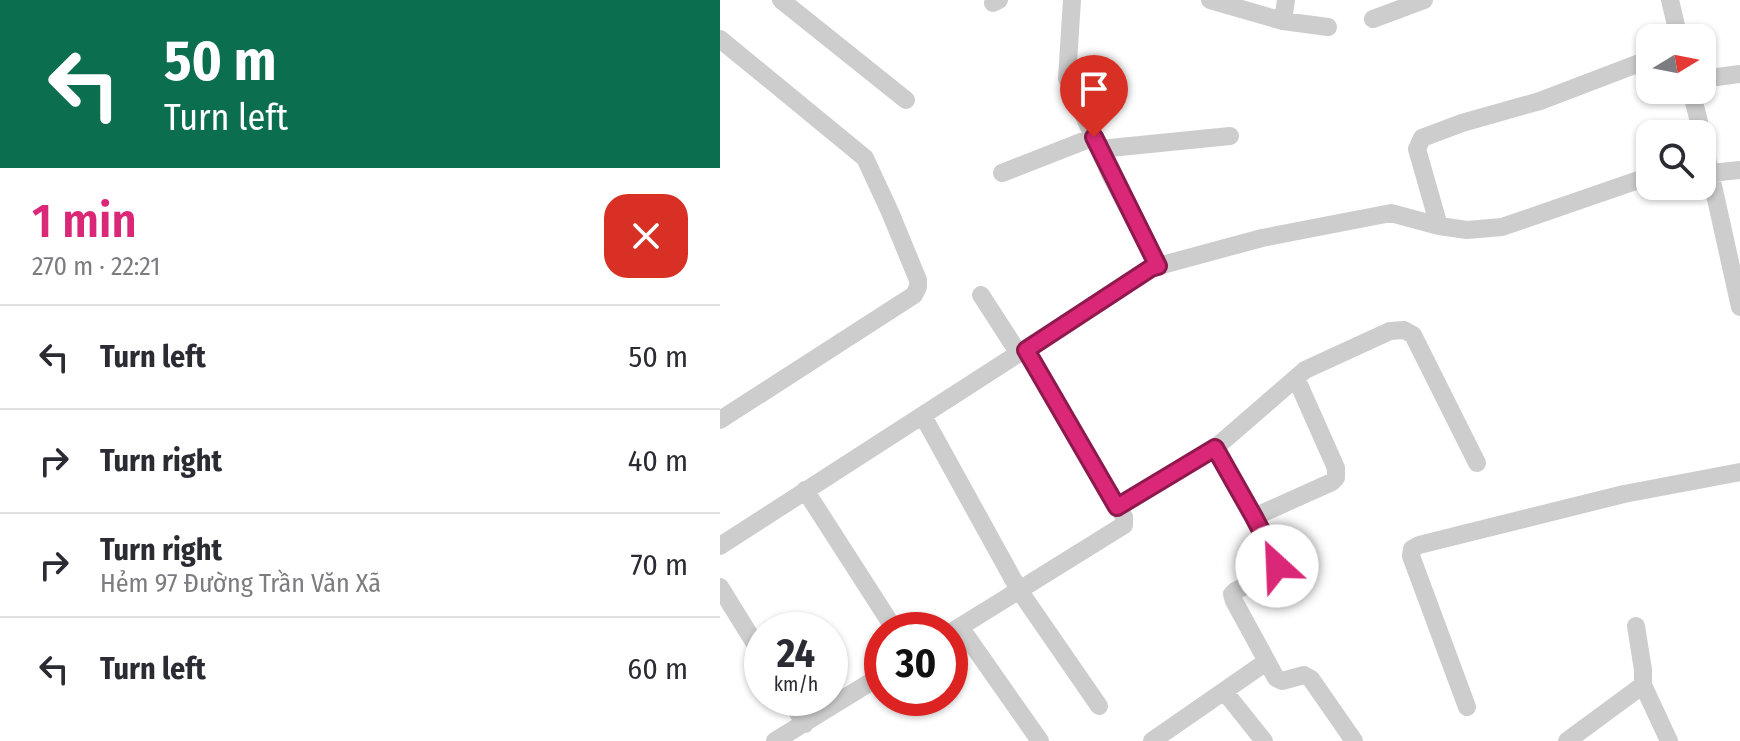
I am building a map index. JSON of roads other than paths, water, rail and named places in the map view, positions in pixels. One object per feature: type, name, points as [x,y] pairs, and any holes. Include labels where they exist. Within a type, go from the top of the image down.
[{"type":"street","points":[[781,0],[906,100]]},
{"type":"street","points":[[1072,0],[1067,78],[1158,266]]},
{"type":"street","points":[[1210,0],[1283,21],[1328,27]]},
{"type":"street","points":[[1283,21],[1286,0]]},
{"type":"street","points":[[1373,19],[1424,0]]},
{"type":"street","points":[[1670,0],[1676,24]]},
{"type":"street","points":[[720,39],[865,158],[918,280],[918,287],[914,295],[720,420]]},
{"type":"street","points":[[1439,226],[1417,149],[1422,138],[1540,101],[1636,64]]},
{"type":"street","points":[[1716,77],[1740,74]]},
{"type":"street","points":[[1002,173],[1097,143],[1230,136]]},
{"type":"street","points":[[1716,165],[1740,170]]},
{"type":"street","points":[[720,546],[1151,268],[1262,238],[1391,213],[1467,230],[1502,227],[1636,181]]},
{"type":"street","points":[[1715,200],[1739,300]]},
{"type":"street","points":[[968,622],[1124,525],[1124,517],[1022,352],[981,295]]},
{"type":"street","points":[[1117,507],[1215,448],[1305,370],[1390,331],[1404,330],[1413,335],[1477,463]]},
{"type":"street","points":[[1254,517],[1336,478],[1336,468],[1296,378]]},
{"type":"street","points":[[923,416],[1019,590],[1099,706]]},
{"type":"street","points":[[1215,448],[1254,517],[1277,566],[1273,572],[1232,594],[1234,601],[1276,678],[1282,681],[1304,675],[1311,679],[1354,741]]},
{"type":"street","points":[[1467,707],[1411,556],[1412,549],[1624,494],[1740,472]]},
{"type":"street","points":[[805,490],[883,612]]},
{"type":"street","points":[[720,587],[744,626]]},
{"type":"street","points":[[1636,626],[1643,685],[1669,741]]},
{"type":"street","points":[[968,647],[1040,741]]},
{"type":"street","points":[[1152,741],[1266,662]]},
{"type":"street","points":[[1567,741],[1643,685]]},
{"type":"street","points":[[785,739],[864,686]]},
{"type":"street","points":[[1224,691],[1264,741]]},
{"type":"street","points":[[800,716],[805,724]]}]
